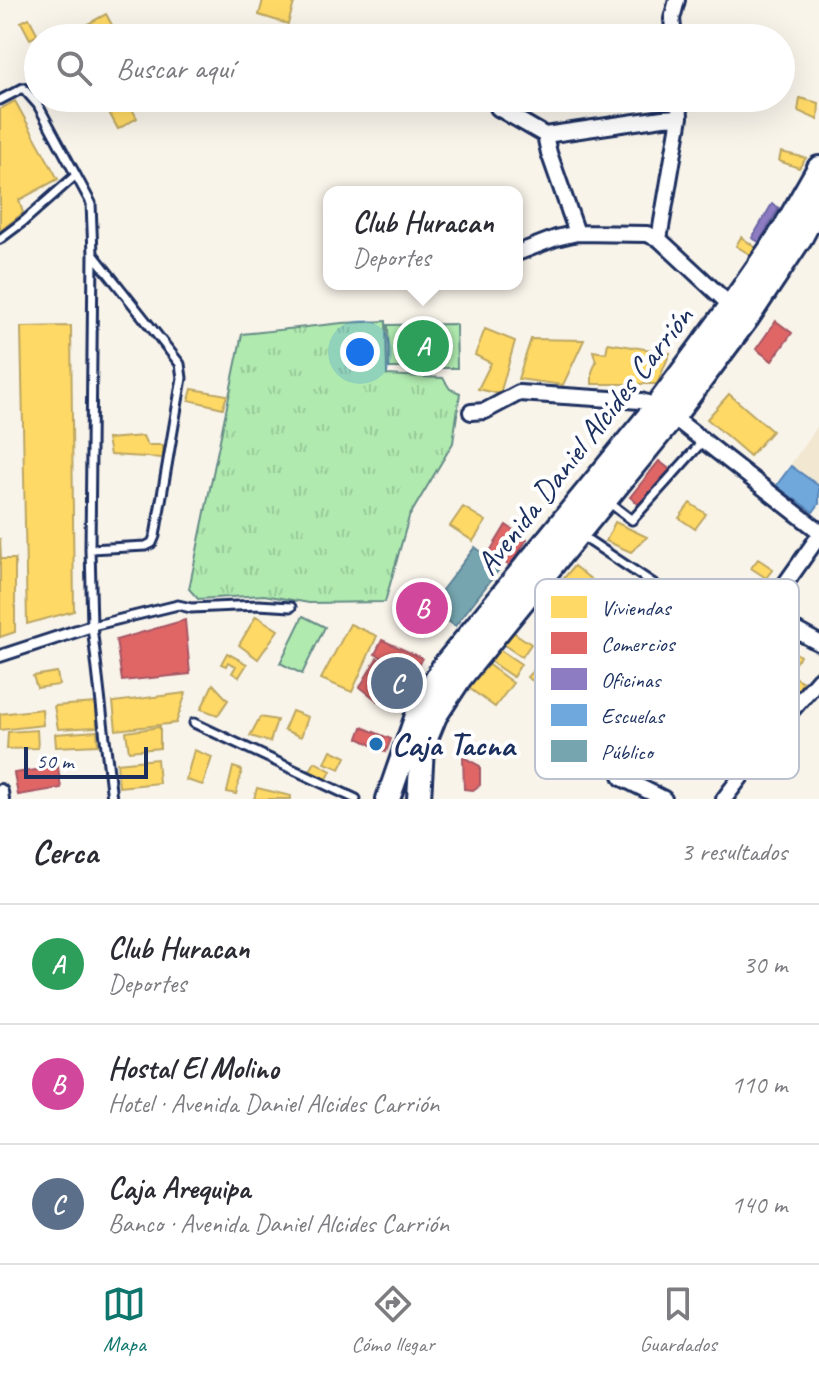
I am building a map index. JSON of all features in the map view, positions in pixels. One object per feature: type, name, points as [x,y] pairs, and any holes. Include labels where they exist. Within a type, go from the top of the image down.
[{"type":"main road","name":"Avenida Daniel Alcides Carrión","points":[[541,579],[605,500],[665,412],[731,306],[783,231],[819,168]]},
{"type":"main road","name":"Avenida Daniel Alcides Carrión","points":[[388,799],[420,707],[444,666],[748,317],[801,237],[819,203]]},
{"type":"main road","name":"Avenida Daniel Alcides Carrión","points":[[419,799],[422,748],[435,716],[460,678],[535,586]]},
{"type":"street","points":[[673,24],[677,0]]},
{"type":"street","points":[[505,112],[545,135],[680,117]]},
{"type":"street","points":[[659,239],[680,112]]},
{"type":"street","points":[[545,135],[577,233]]},
{"type":"street","points":[[523,251],[577,233],[647,234],[659,239],[731,306]]},
{"type":"street","points":[[471,412],[485,411],[519,393],[641,401],[665,412],[819,534],[788,579]]},
{"type":"street","points":[[0,656],[92,626]]},
{"type":"street","points":[[799,632],[819,643]]},
{"type":"street","points":[[799,702],[819,679]]},
{"type":"street","points":[[624,779],[664,799]]},
{"type":"street","points":[[724,799],[739,779]]},
{"type":"street","points":[[0,792],[1,799]]},
{"type":"lane","points":[[0,100],[24,89]]},
{"type":"lane","points":[[42,112],[91,203],[92,626],[112,799]]},
{"type":"lane","points":[[0,239],[76,175]]},
{"type":"lane","points":[[90,549],[146,546],[152,543],[182,378],[180,364],[93,254]]},
{"type":"lane","points":[[605,500],[632,520],[703,441]]},
{"type":"lane","points":[[578,533],[647,579]]},
{"type":"lane","points":[[92,626],[178,605],[191,608],[291,607]]},
{"type":"lane","points":[[194,723],[356,799]]},
{"type":"shaded area","points":[[819,423],[819,504],[813,512],[776,486]]},
{"type":"green space","points":[[386,321],[387,375],[443,378],[450,389],[460,393],[453,443],[409,517],[385,602],[309,603],[264,595],[198,599],[189,589],[242,334]]},
{"type":"green space","points":[[456,324],[457,368],[389,368],[388,325]]},
{"type":"green space","points":[[303,616],[325,627],[302,674],[280,663]]},
{"type":"building: Viviendas","points":[[263,0],[294,3],[288,24],[259,15]]},
{"type":"building: Viviendas","points":[[106,14],[111,24],[88,24]]},
{"type":"building: Viviendas","points":[[29,18],[32,24],[24,24],[24,28],[21,22]]},
{"type":"building: Viviendas","points":[[800,98],[819,103],[818,120],[798,111]]},
{"type":"building: Viviendas","points":[[15,101],[58,179],[19,200],[23,213],[0,231],[0,109]]},
{"type":"building: Viviendas","points":[[109,112],[134,112],[137,118],[118,129]]},
{"type":"building: Viviendas","points":[[781,152],[806,158],[799,168],[779,161]]},
{"type":"building: Viviendas","points":[[741,237],[755,247],[751,255],[736,246]]},
{"type":"building: Viviendas","points":[[71,326],[74,611],[27,624],[21,327]]},
{"type":"building: Viviendas","points":[[485,329],[515,341],[500,394],[478,389],[491,363],[475,355]]},
{"type":"building: Viviendas","points":[[531,339],[584,340],[563,385],[518,379]]},
{"type":"building: Viviendas","points":[[608,343],[670,353],[657,384],[592,384],[596,362],[593,351],[606,353]]},
{"type":"building: Viviendas","points":[[192,389],[227,395],[223,408],[189,400]]},
{"type":"building: Viviendas","points":[[729,394],[772,431],[750,456],[707,419]]},
{"type":"building: Viviendas","points":[[143,436],[147,445],[163,445],[163,458],[110,455],[107,439]]},
{"type":"building: Viviendas","points":[[690,503],[706,514],[695,529],[679,518]]},
{"type":"building: Viviendas","points":[[463,507],[486,521],[473,541],[450,526]]},
{"type":"building: Viviendas","points":[[615,522],[647,537],[631,552],[606,541]]},
{"type":"building: Viviendas","points":[[0,538],[1,559],[15,559],[15,632],[0,637]]},
{"type":"building: Viviendas","points":[[758,559],[773,569],[766,578],[751,568]]},
{"type":"building: Viviendas","points":[[574,566],[591,579],[563,579]]},
{"type":"building: Viviendas","points":[[256,616],[278,630],[258,659],[239,645]]},
{"type":"building: Viviendas","points":[[350,624],[377,636],[352,692],[321,679]]},
{"type":"building: Viviendas","points":[[513,632],[531,644],[522,657],[504,645]]},
{"type":"building: Viviendas","points":[[499,649],[521,664],[513,677],[491,662]]},
{"type":"building: Viviendas","points":[[227,653],[247,664],[239,677],[232,673],[236,666],[228,662],[226,666],[221,664]]},
{"type":"building: Viviendas","points":[[486,663],[513,683],[495,707],[469,688]]},
{"type":"building: Viviendas","points":[[535,668],[535,682],[527,677]]},
{"type":"building: Viviendas","points":[[57,672],[59,685],[37,688],[33,676]]},
{"type":"building: Viviendas","points":[[213,684],[228,700],[218,715],[201,709]]},
{"type":"building: Viviendas","points":[[186,693],[176,723],[116,730],[113,702]]},
{"type":"building: Viviendas","points":[[96,703],[97,727],[58,729],[54,706]]},
{"type":"building: Viviendas","points":[[42,709],[43,725],[0,730],[0,714]]},
{"type":"building: Viviendas","points":[[292,711],[308,717],[301,737],[284,730]]},
{"type":"building: Viviendas","points":[[260,717],[277,720],[270,742],[250,736]]},
{"type":"building: Viviendas","points":[[160,727],[160,748],[129,751],[126,732]]},
{"type":"building: Viviendas","points":[[37,730],[38,748],[7,749],[8,732]]},
{"type":"building: Viviendas","points":[[97,731],[98,745],[56,747],[55,734]]},
{"type":"building: Viviendas","points":[[194,750],[212,757],[203,785],[186,780]]},
{"type":"building: Viviendas","points":[[331,750],[346,757],[340,769],[325,763]]},
{"type":"building: Viviendas","points":[[157,759],[159,783],[119,787],[117,763]]},
{"type":"building: Viviendas","points":[[315,762],[331,771],[326,781],[309,772]]},
{"type":"building: Viviendas","points":[[233,767],[242,770],[236,794],[227,792]]},
{"type":"building: Viviendas","points":[[257,788],[291,796],[291,799],[254,799]]},
{"type":"building: Comercios","points":[[776,321],[792,333],[772,361],[756,349]]},
{"type":"building: Comercios","points":[[659,461],[672,471],[643,508],[630,497]]},
{"type":"building: Comercios","points":[[506,525],[527,539],[510,566],[489,553]]},
{"type":"building: Comercios","points":[[185,620],[190,674],[122,681],[116,640]]},
{"type":"building: Comercios","points":[[382,640],[422,658],[414,673],[375,654]]},
{"type":"building: Comercios","points":[[377,658],[416,678],[409,695],[390,684],[378,701],[360,687]]},
{"type":"building: Comercios","points":[[362,727],[391,739],[386,752],[358,738]]},
{"type":"building: Comercios","points":[[463,757],[480,766],[480,785],[473,790],[464,789]]},
{"type":"building: Comercios","points":[[58,767],[61,788],[18,795],[14,773]]},
{"type":"building: Oficinas","points":[[772,204],[779,208],[759,242],[752,238]]},
{"type":"building: Escuelas","points":[[791,466],[819,486],[819,504],[813,512],[776,486]]},
{"type":"building: Público","points":[[475,547],[501,567],[455,626],[429,607]]},
{"type":"place","name":"Club Huracan","points":[[423,346]]},
{"type":"place","name":"Hostal El Molino","points":[[422,608]]},
{"type":"place","name":"Caja Arequipa","points":[[397,683]]},
{"type":"place","name":"Caja Tacna","points":[[376,744]]}]
